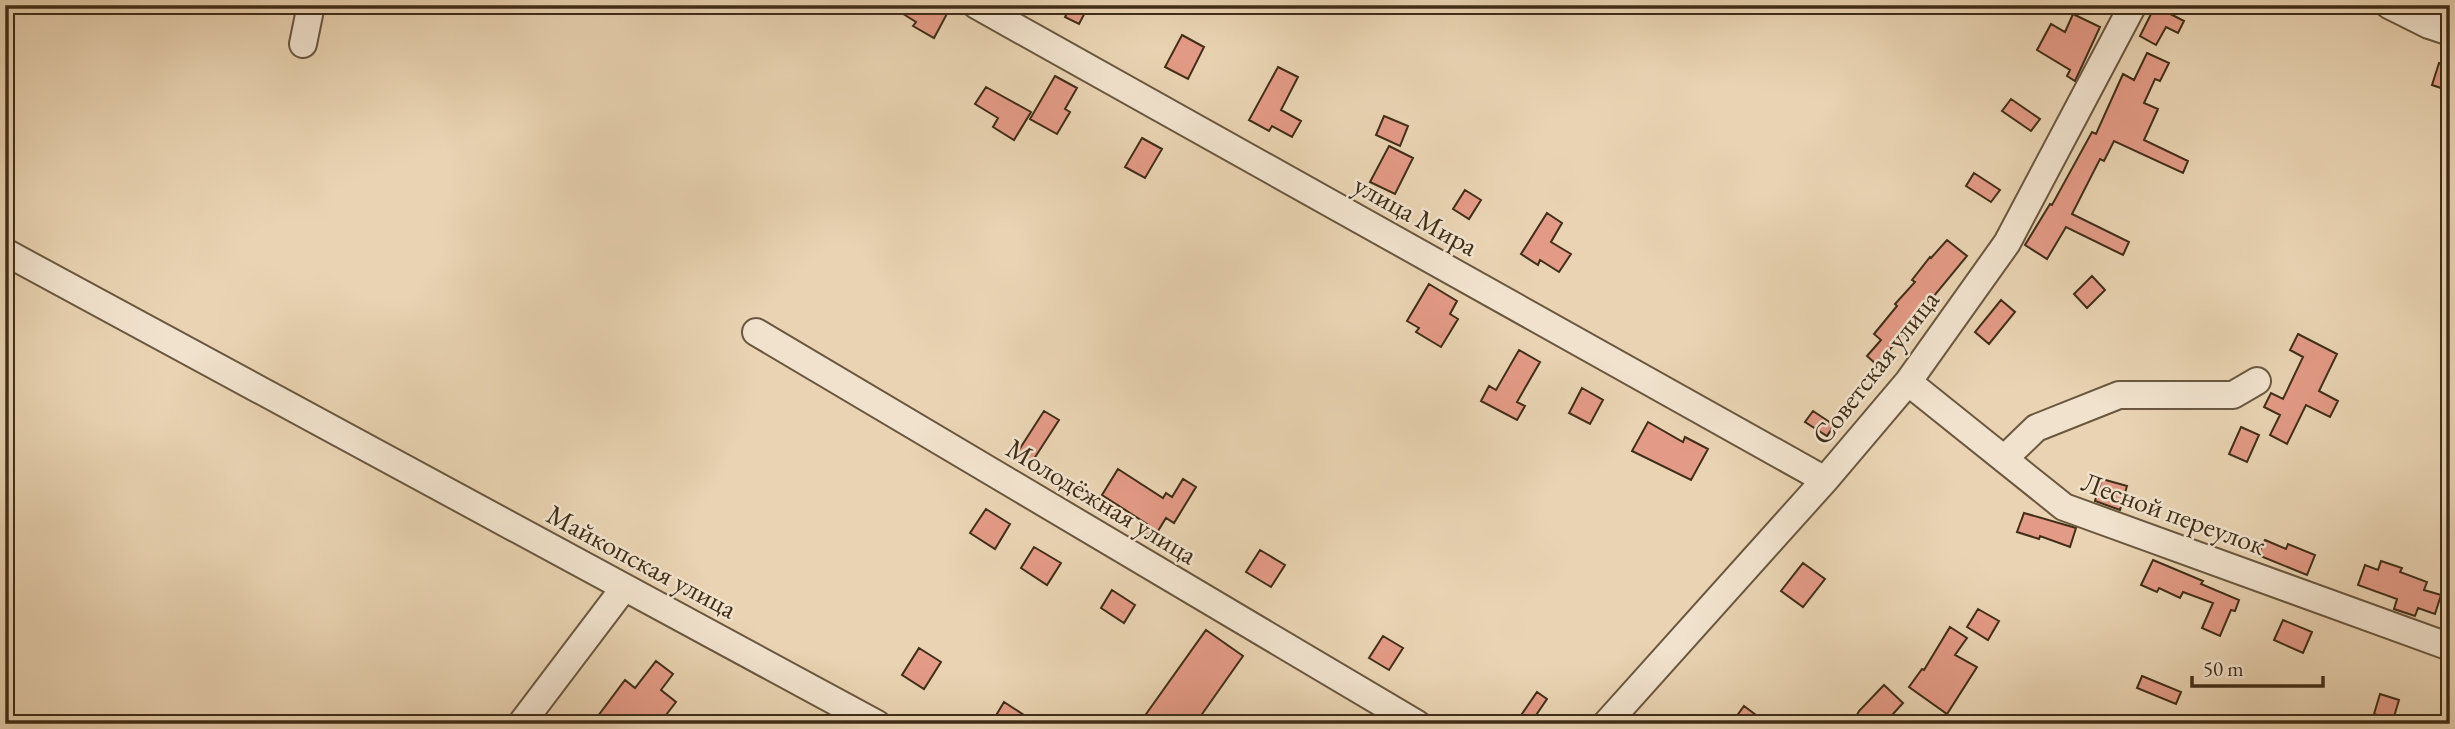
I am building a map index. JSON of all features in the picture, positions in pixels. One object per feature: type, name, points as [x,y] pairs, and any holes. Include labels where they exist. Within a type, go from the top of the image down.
[{"type":"street","points":[[303,44],[311,5]]},
{"type":"street","name":"улица Мира","points":[[976,5],[1825,480]]},
{"type":"street","name":"Советская улица","points":[[1606,724],[1825,480],[1908,382],[2007,243],[2133,5]]},
{"type":"street","points":[[2389,5],[2450,32]]},
{"type":"street","name":"Майкопская улица","points":[[5,252],[877,724]]},
{"type":"street","name":"Молодёжная улица","points":[[756,332],[1417,724]]},
{"type":"street","points":[[2004,459],[2036,428],[2119,395],[2232,395],[2257,381]]},
{"type":"street","name":"Лесной переулок","points":[[1908,382],[2064,507],[2450,647]]},
{"type":"street","points":[[521,724],[624,588]]},
{"type":"building","points":[[889,5],[940,5],[949,10],[934,38],[913,26],[916,22]]},
{"type":"building","points":[[1071,5],[1089,5],[1079,24],[1065,17]]},
{"type":"building","points":[[2155,6],[2184,21],[2178,33],[2166,27],[2156,45],[2140,36]]},
{"type":"building","points":[[2073,14],[2100,27],[2075,81],[2067,76],[2070,70],[2037,50],[2051,24],[2065,32]]},
{"type":"building","points":[[1182,35],[1204,47],[1188,79],[1165,67]]},
{"type":"building","points":[[2147,53],[2169,63],[2160,81],[2155,79],[2144,103],[2158,109],[2144,140],[2188,161],[2183,173],[2114,141],[2104,161],[2100,159],[2072,214],[2129,242],[2123,255],[2066,227],[2047,259],[2025,245],[2050,204],[2052,205],[2092,132],[2096,134],[2123,74],[2134,80]]},
{"type":"building","points":[[2439,63],[2450,67],[2450,91],[2432,85]]},
{"type":"building","points":[[1278,67],[1298,77],[1281,110],[1301,121],[1292,137],[1272,126],[1269,131],[1249,120]]},
{"type":"building","points":[[1055,76],[1077,88],[1065,109],[1070,112],[1057,134],[1030,119]]},
{"type":"building","points":[[986,87],[1031,112],[1014,140],[993,127],[998,118],[975,104]]},
{"type":"building","points":[[2011,99],[2040,119],[2031,131],[2002,111]]},
{"type":"building","points":[[1384,116],[1408,126],[1400,146],[1376,135]]},
{"type":"building","points":[[1142,138],[1162,149],[1145,178],[1125,167]]},
{"type":"building","points":[[1389,146],[1413,158],[1395,194],[1370,182]]},
{"type":"building","points":[[1974,173],[2000,190],[1991,202],[1966,186]]},
{"type":"building","points":[[1465,190],[1481,200],[1469,219],[1453,209]]},
{"type":"building","points":[[1547,213],[1562,223],[1551,242],[1571,254],[1559,272],[1540,260],[1538,265],[1521,254]]},
{"type":"building","points":[[1947,240],[1967,256],[1877,365],[1867,356],[1881,340],[1874,334],[1915,282],[1912,280]]},
{"type":"building","points":[[2092,276],[2105,290],[2087,308],[2074,294]]},
{"type":"building","points":[[1429,284],[1457,301],[1450,314],[1458,319],[1441,347],[1416,332],[1419,328],[1407,321]]},
{"type":"building","points":[[2001,300],[2015,312],[1989,344],[1975,332]]},
{"type":"building","points":[[2298,334],[2337,354],[2319,391],[2338,401],[2330,417],[2306,405],[2287,444],[2270,435],[2280,415],[2264,407],[2271,393],[2283,399],[2303,357],[2290,350]]},
{"type":"building","points":[[1519,350],[1540,362],[1517,402],[1525,406],[1517,420],[1481,401],[1489,386],[1496,390]]},
{"type":"building","points":[[1582,388],[1603,400],[1590,424],[1569,413]]},
{"type":"building","points":[[1044,411],[1059,420],[1032,462],[1017,453]]},
{"type":"building","points":[[1813,411],[1834,425],[1827,436],[1805,422]]},
{"type":"building","points":[[1648,422],[1683,442],[1685,437],[1708,449],[1691,480],[1632,451]]},
{"type":"building","points":[[2241,427],[2259,435],[2247,462],[2229,454]]},
{"type":"building","points":[[1118,469],[1163,498],[1166,493],[1172,497],[1183,479],[1196,487],[1174,523],[1166,518],[1153,539],[1142,532],[1147,524],[1102,495]]},
{"type":"building","points":[[2102,479],[2127,486],[2120,510],[2095,501]]},
{"type":"building","points":[[986,509],[1010,524],[995,549],[970,533]]},
{"type":"building","points":[[2024,513],[2076,528],[2070,547],[2040,536],[2039,539],[2017,532]]},
{"type":"building","points":[[2265,540],[2286,549],[2288,544],[2315,555],[2307,575],[2258,555]]},
{"type":"building","points":[[1034,547],[1061,563],[1047,585],[1021,568]]},
{"type":"building","points":[[1260,550],[1285,565],[1271,587],[1246,572]]},
{"type":"building","points":[[2153,560],[2239,600],[2235,611],[2231,610],[2220,636],[2202,628],[2213,603],[2183,592],[2180,598],[2159,588],[2157,592],[2141,585]]},
{"type":"building","points":[[2381,561],[2402,568],[2400,572],[2427,582],[2424,590],[2441,595],[2435,614],[2418,608],[2415,616],[2394,609],[2397,599],[2358,585],[2365,565],[2378,570]]},
{"type":"building","points":[[1803,563],[1825,579],[1803,607],[1781,591]]},
{"type":"building","points":[[1112,590],[1135,605],[1124,623],[1101,608]]},
{"type":"building","points":[[1978,609],[1999,621],[1988,640],[1967,627]]},
{"type":"building","points":[[2283,620],[2312,632],[2303,653],[2274,640]]},
{"type":"building","points":[[1950,627],[1967,638],[1955,655],[1977,667],[1947,714],[1909,687],[1922,669],[1924,670]]},
{"type":"building","points":[[1206,630],[1243,656],[1195,724],[1139,724]]},
{"type":"building","points":[[1383,636],[1403,648],[1389,670],[1369,658]]},
{"type":"building","points":[[919,648],[941,662],[924,689],[902,675]]},
{"type":"building","points":[[656,661],[673,674],[661,690],[676,702],[659,724],[592,724],[625,680],[635,688]]},
{"type":"building","points":[[2142,676],[2181,692],[2176,704],[2137,688]]},
{"type":"building","points":[[1884,685],[1903,703],[1884,724],[1852,724],[1859,711]]},
{"type":"building","points":[[1537,692],[1547,699],[1530,724],[1515,724]]},
{"type":"building","points":[[2380,694],[2399,700],[2393,720],[2374,714]]},
{"type":"building","points":[[1004,702],[1024,715],[1019,724],[991,724]]},
{"type":"building","points":[[1744,706],[1768,724],[1731,724]]}]
